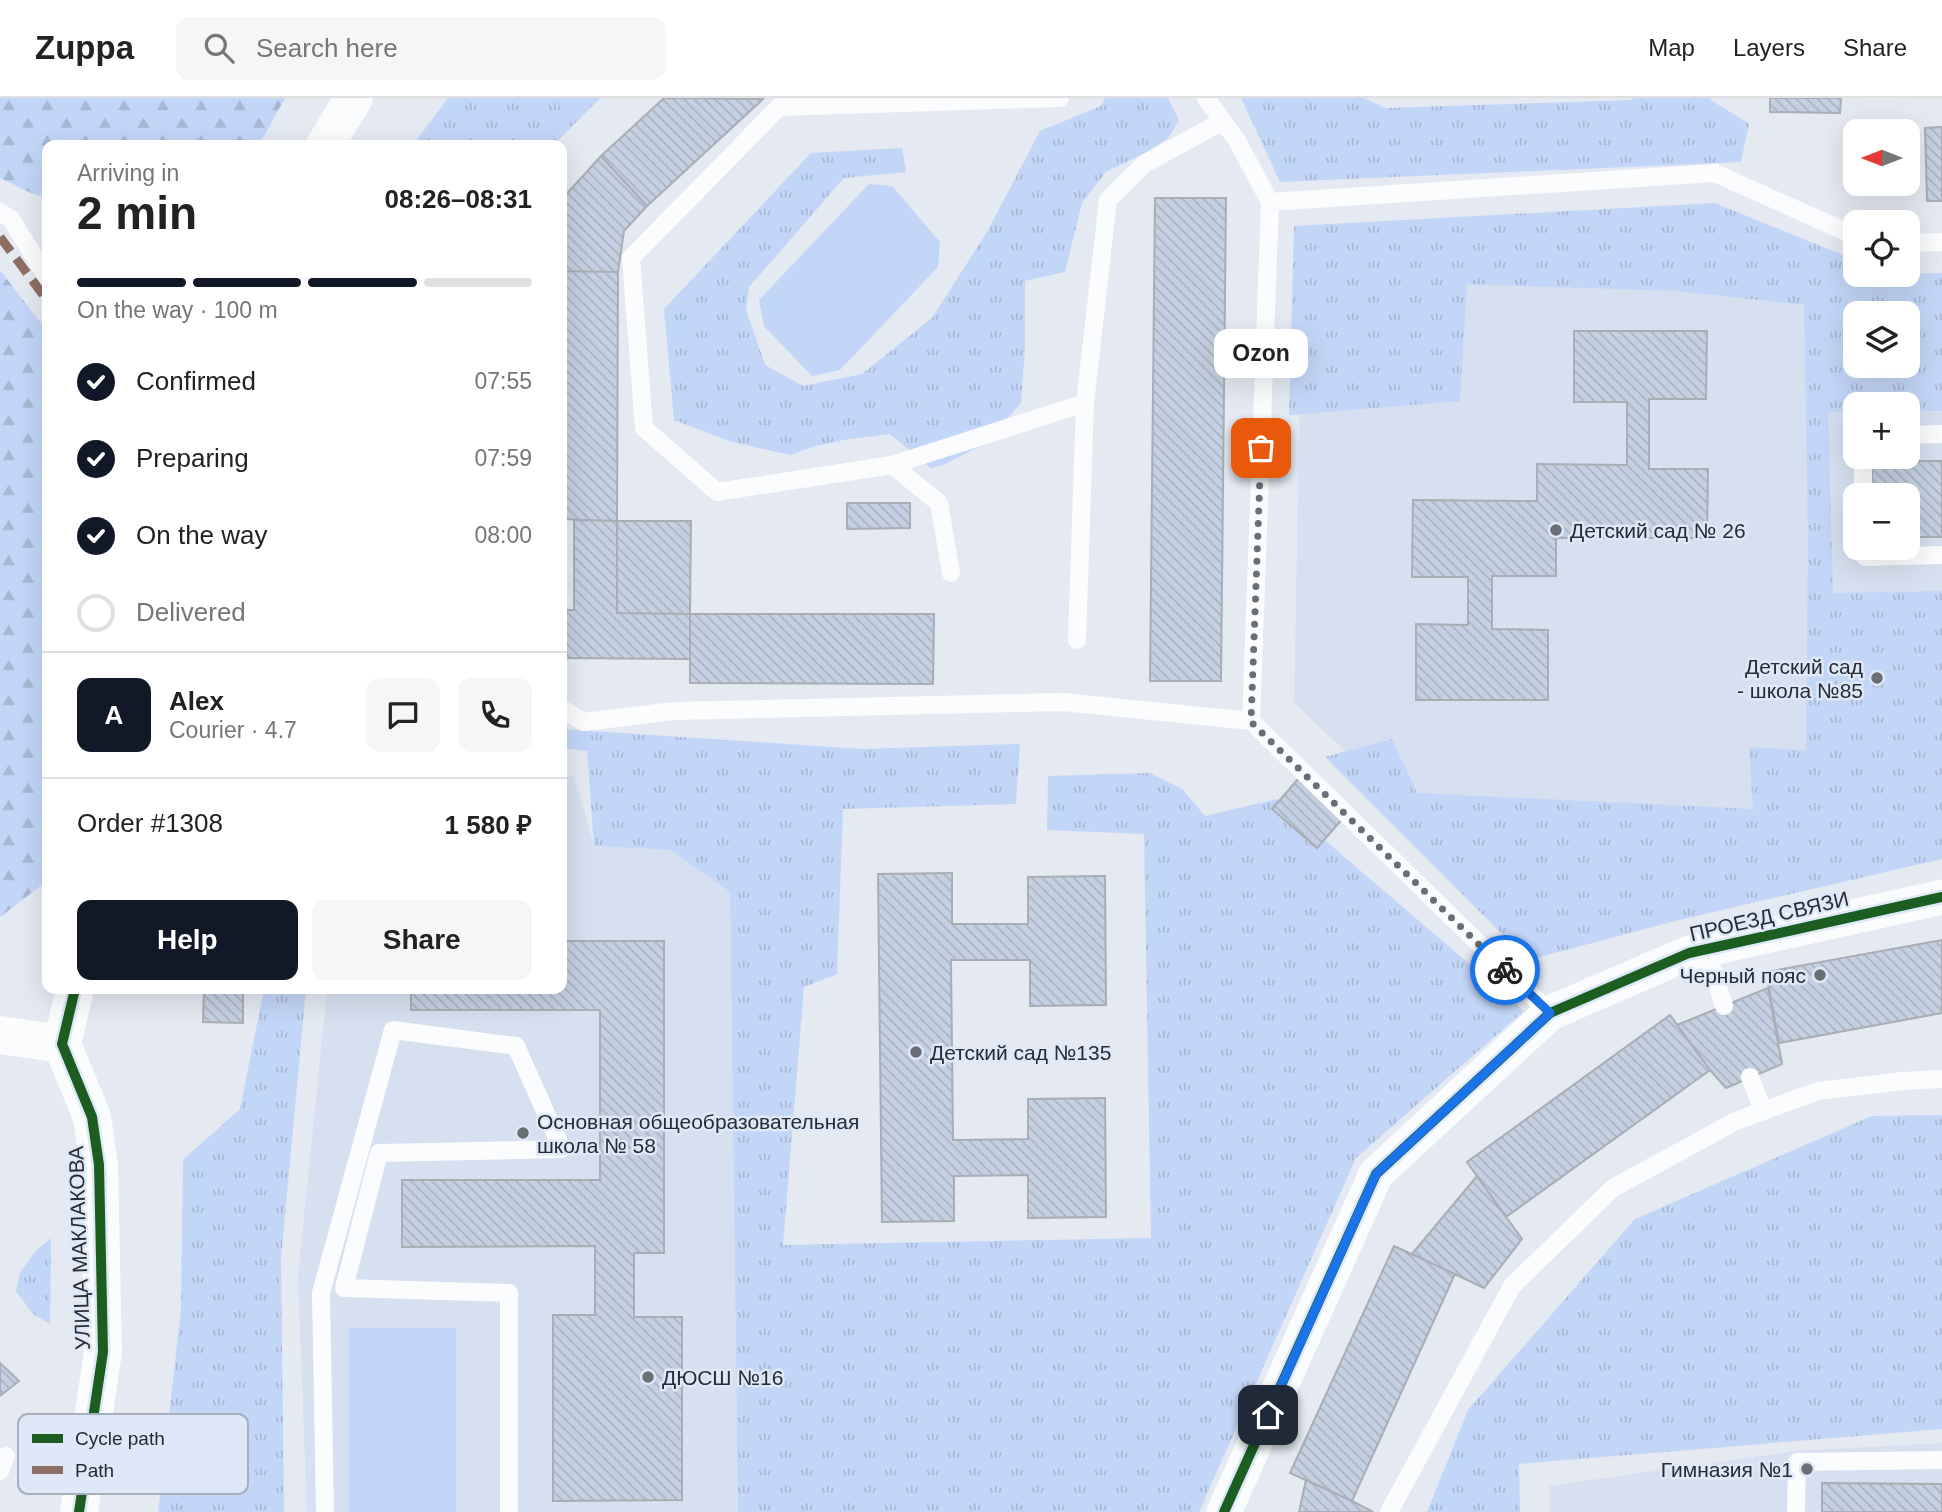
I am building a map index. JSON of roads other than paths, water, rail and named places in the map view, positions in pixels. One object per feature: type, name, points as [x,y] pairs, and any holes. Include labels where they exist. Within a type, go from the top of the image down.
[{"type":"street","points":[[328,140],[354,98]]},
{"type":"street","name":"ПРОЕЗД СВЯЗИ","points":[[1224,1512],[1376,1174],[1550,1013],[1689,953],[1942,897]]},
{"type":"street","points":[[0,1035],[62,1044],[74,994]]},
{"type":"street","name":"УЛИЦА МАКЛАКОВА","points":[[62,1044],[92,1117],[99,1165],[103,1352],[94,1414]]},
{"type":"street","name":"УЛИЦА МАКЛАКОВА","points":[[79,1512],[82,1494]]},
{"type":"lane","points":[[1060,98],[779,107],[631,258],[644,428],[717,492],[891,465],[1085,403]]},
{"type":"lane","points":[[1206,98],[1236,139],[1270,202],[1251,722]]},
{"type":"lane","points":[[1077,640],[1085,403],[1108,200],[1144,164],[1223,121]]},
{"type":"lane","points":[[1270,202],[1715,173],[1843,231]]},
{"type":"lane","points":[[0,212],[11,219],[42,269]]},
{"type":"lane","points":[[1920,243],[1942,242]]},
{"type":"lane","points":[[1920,435],[1942,434]]},
{"type":"lane","points":[[891,465],[939,503],[951,573]]},
{"type":"lane","points":[[1920,556],[1942,555]]},
{"type":"lane","points":[[567,712],[584,722],[674,712],[1063,702],[1251,722],[1550,1013]]},
{"type":"lane","points":[[1706,949],[1724,1006]]},
{"type":"lane","points":[[325,1512],[321,1293],[393,1030],[516,1046],[562,1149],[379,1153],[344,1288],[509,1293],[509,1512]]},
{"type":"lane","points":[[1750,1077],[1763,1111]]},
{"type":"lane","points":[[1389,1512],[1512,1286],[1614,1188],[1736,1121],[1818,1091],[1942,1079]]},
{"type":"lane","points":[[1796,1512],[1797,1462],[1942,1460]]},
{"type":"place","name":"Ozon","points":[[1261,448]]},
{"type":"place","name":"Детский сад № 26","points":[[1556,530]]},
{"type":"place","name":"Детский сад - школа №85","points":[[1877,678]]},
{"type":"place","name":"Черный пояс","points":[[1820,975]]},
{"type":"place","name":"Детский сад №135","points":[[916,1052]]},
{"type":"place","name":"Основная общеобразовательная школа № 58","points":[[523,1133]]},
{"type":"place","name":"ДЮСШ №16","points":[[648,1377]]},
{"type":"place","name":"Гимназия №1","points":[[1807,1469]]}]
